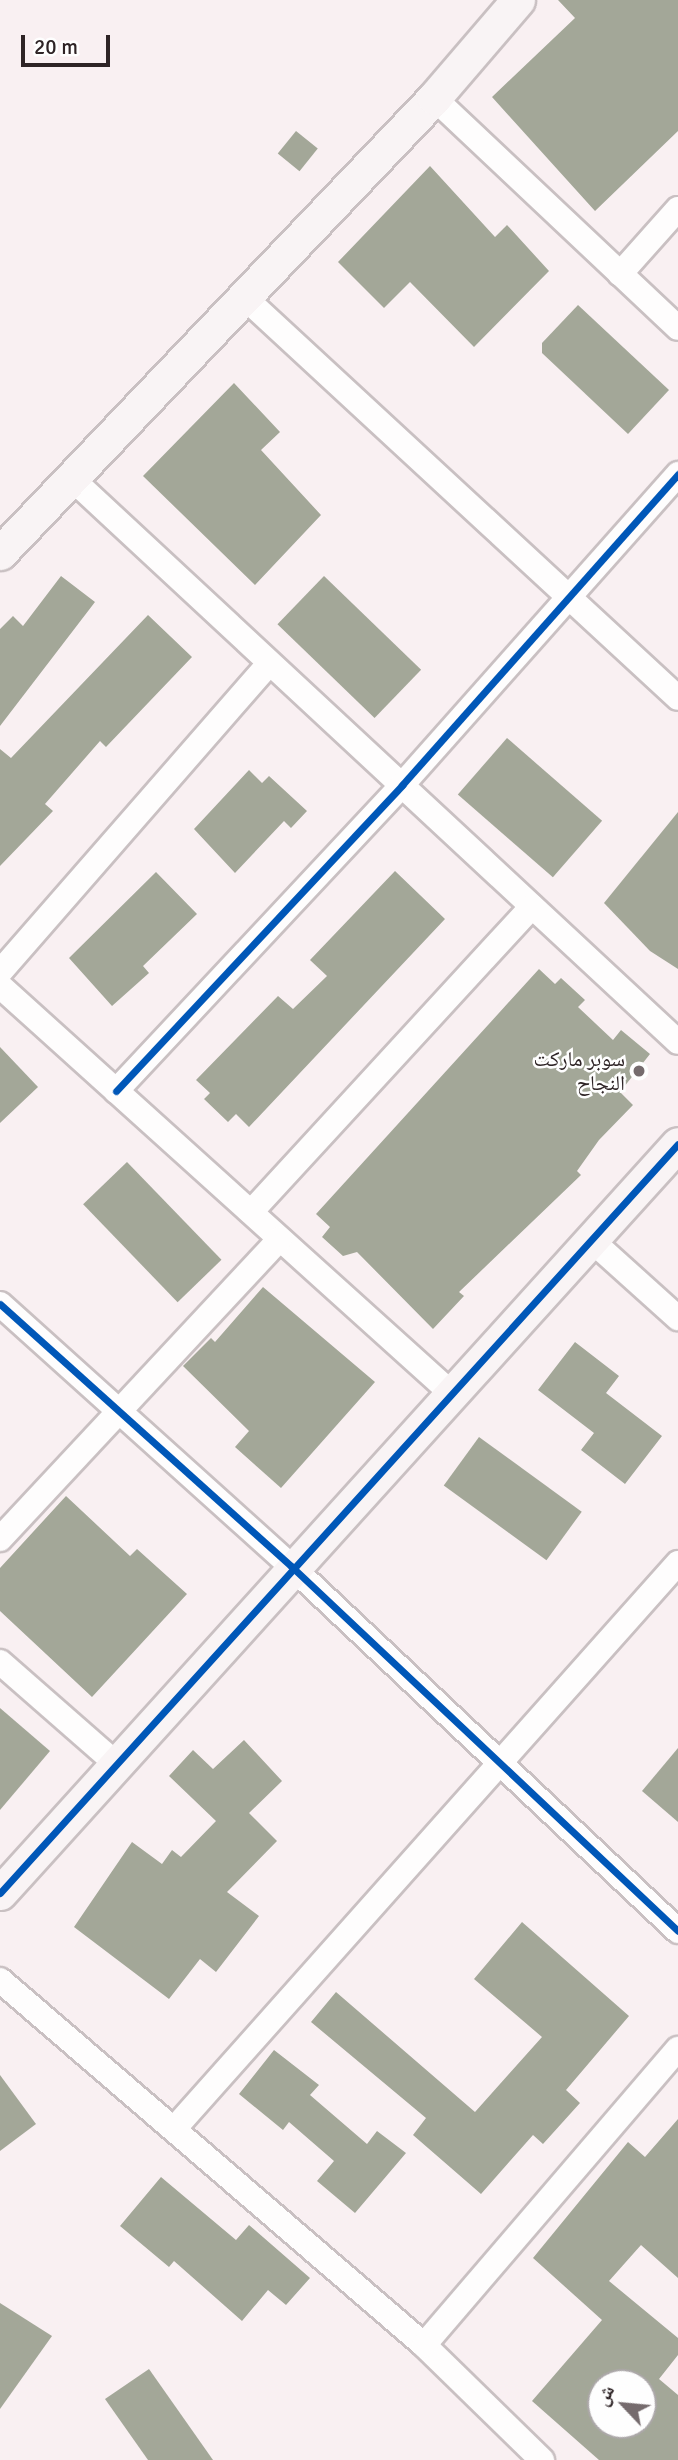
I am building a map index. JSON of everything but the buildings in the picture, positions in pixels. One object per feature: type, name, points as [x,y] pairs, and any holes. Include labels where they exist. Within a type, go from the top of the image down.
[{"type":"street","points":[[0,553],[69,476],[434,98],[518,0]]},
{"type":"street","points":[[434,98],[678,328]]},
{"type":"street","points":[[620,274],[678,209]]},
{"type":"street","points":[[243,296],[678,698]]},
{"type":"street","points":[[116,1090],[402,785],[678,474]]},
{"type":"street","points":[[69,476],[678,1042]]},
{"type":"street","points":[[0,972],[270,663]]},
{"type":"street","points":[[251,1212],[532,906]]},
{"type":"street","points":[[0,986],[450,1392]]},
{"type":"street","points":[[0,1893],[113,1761],[678,1143]]},
{"type":"street","points":[[589,1238],[678,1318]]},
{"type":"street","points":[[0,1539],[281,1239]]},
{"type":"street","points":[[0,1304],[291,1566],[678,1931]]},
{"type":"street","points":[[174,2129],[678,1563]]},
{"type":"street","points":[[0,1662],[113,1761]]},
{"type":"street","points":[[0,1980],[424,2344],[542,2460]]},
{"type":"street","points":[[424,2344],[678,2049]]},
{"type":"cycle path","points":[[116,1091],[402,785],[678,474]]},
{"type":"cycle path","points":[[0,1893],[678,1144]]},
{"type":"cycle path","points":[[0,1304],[291,1566],[678,1931]]},
{"type":"place","name":"سوبر ماركت النجاح","points":[[639,1071]]}]
